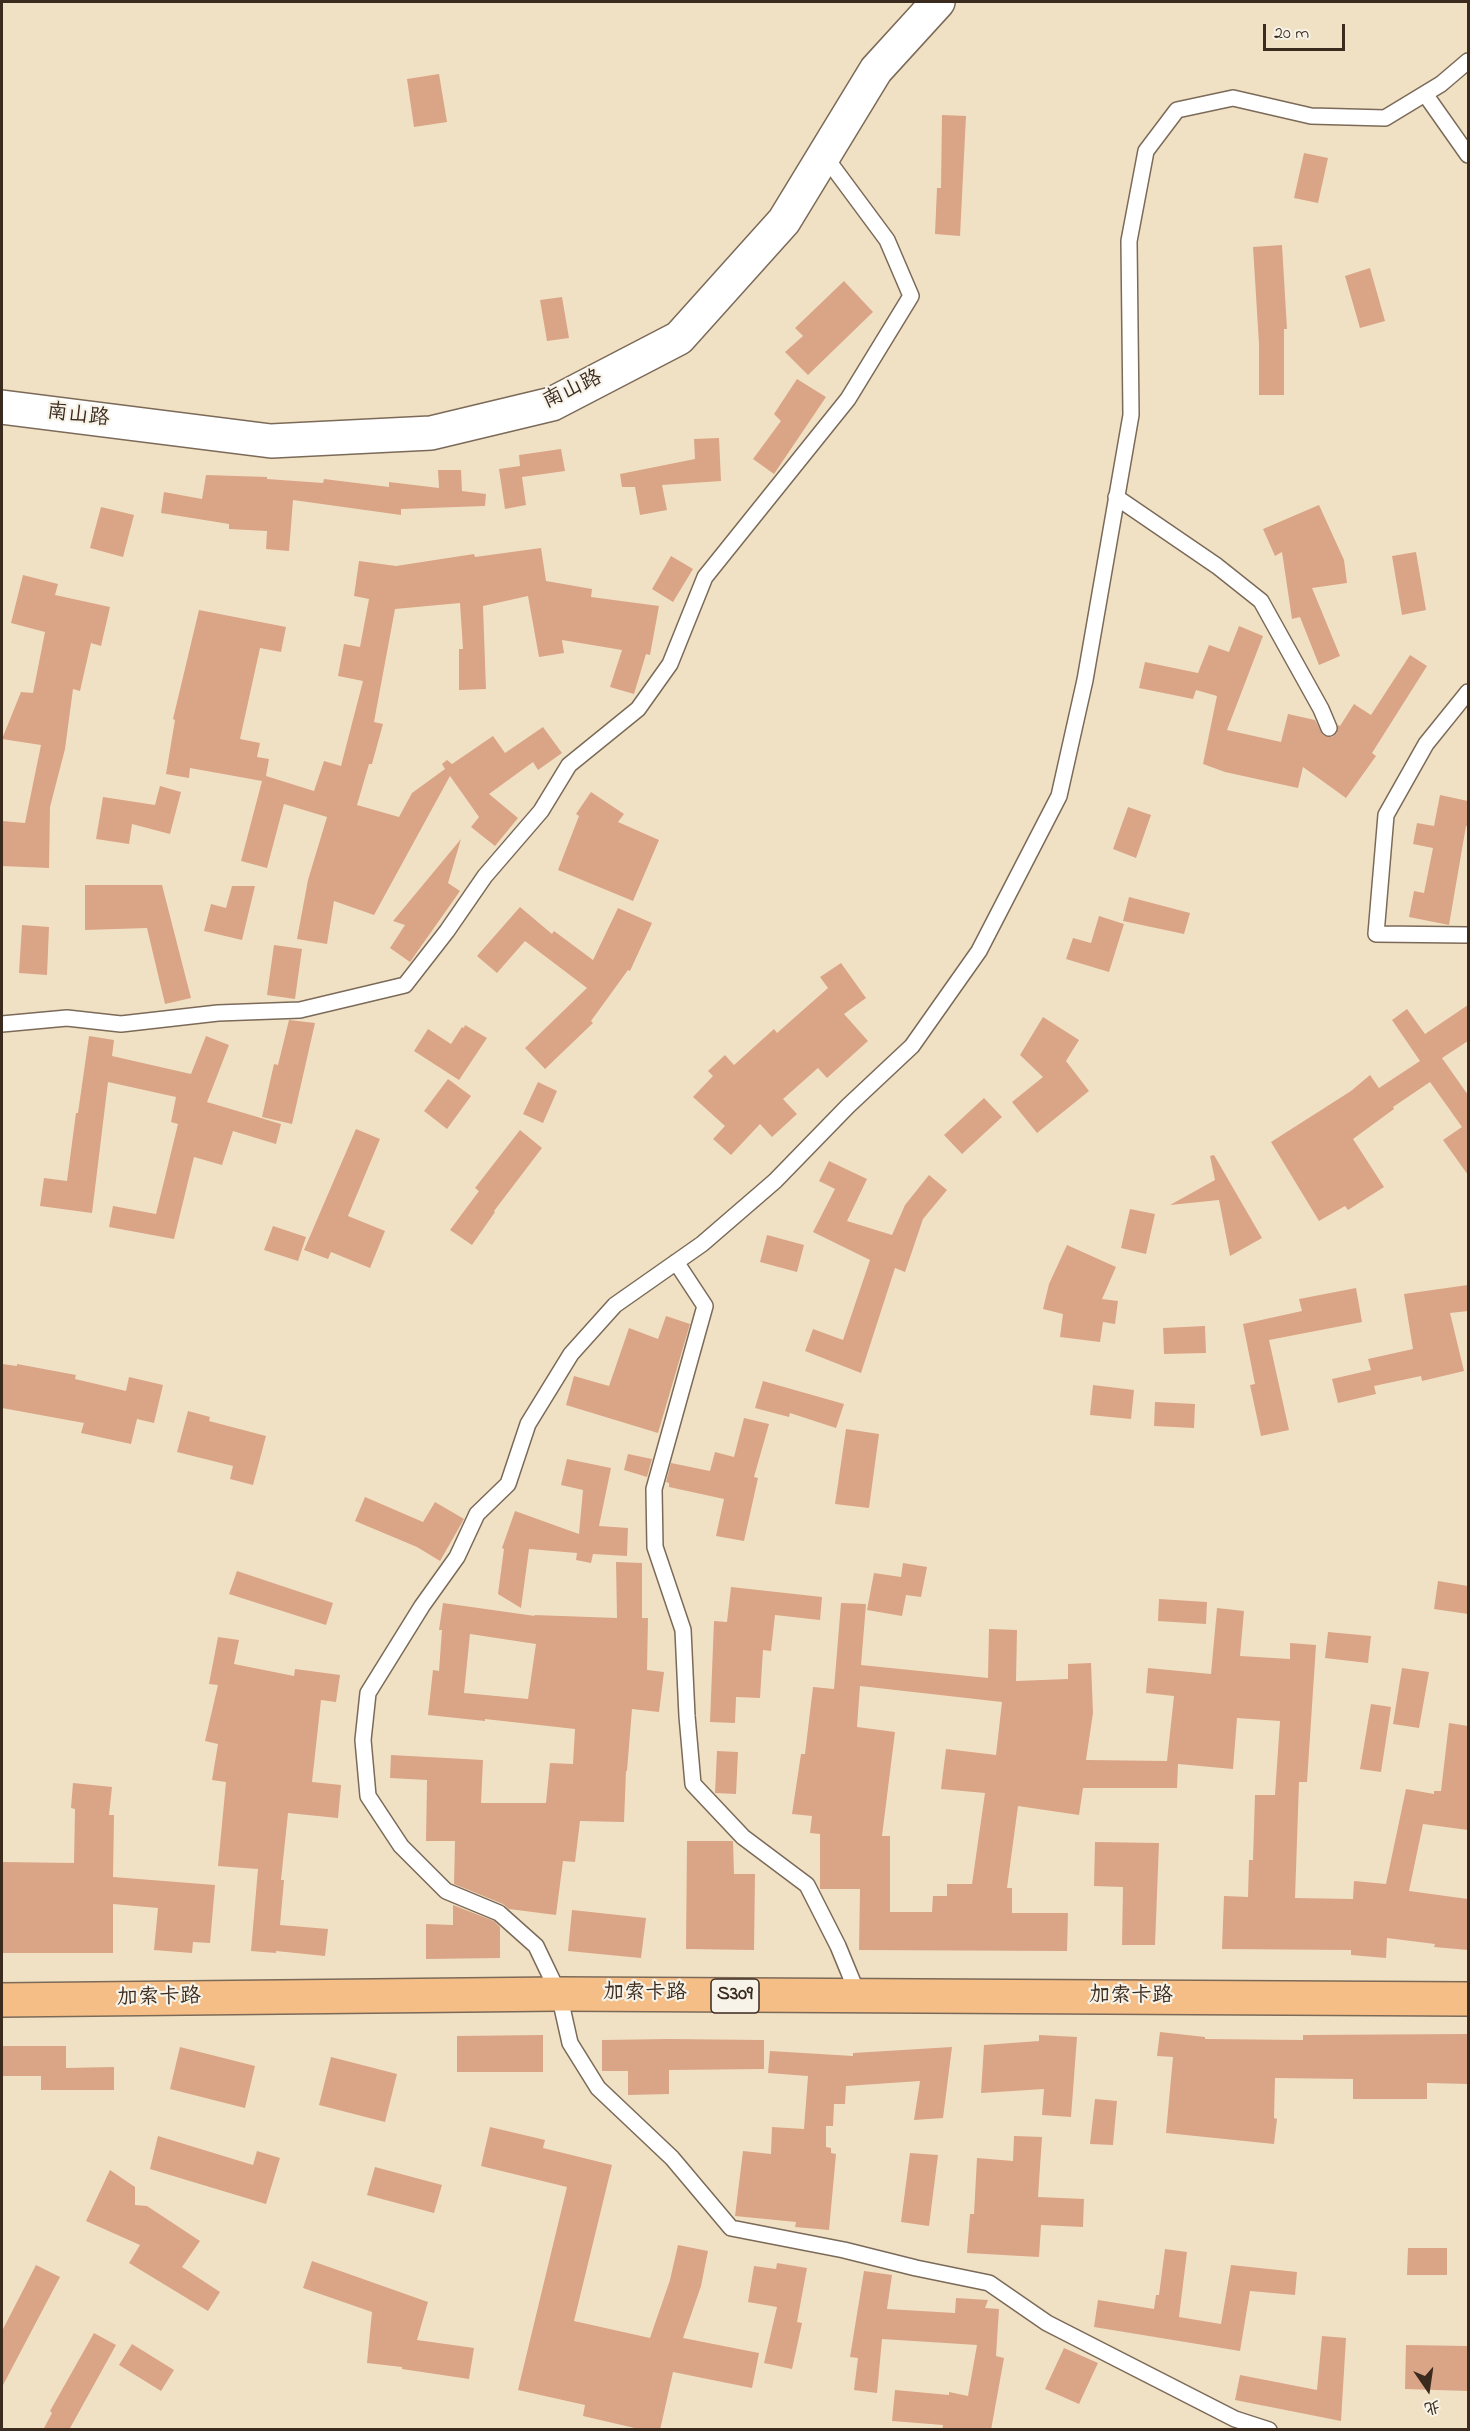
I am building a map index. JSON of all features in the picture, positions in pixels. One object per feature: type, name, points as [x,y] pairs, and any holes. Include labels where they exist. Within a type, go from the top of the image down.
[{"type":"main road","name":"加索卡路","points":[[2,2000],[559,1994],[1468,1999]]},
{"type":"street","name":"南山路","points":[[2,407],[271,441],[431,433],[552,404],[679,338],[784,221],[876,70],[938,2]]},
{"type":"lane","points":[[1269,2430],[1235,2419],[1047,2323],[989,2283],[844,2250],[731,2228],[672,2158],[598,2088],[570,2043],[559,1994],[536,1946],[499,1913],[446,1892],[401,1846],[368,1796],[363,1740],[368,1693],[422,1606],[457,1557],[477,1514],[508,1484],[528,1424],[571,1354],[615,1305],[702,1244],[775,1181],[848,1106],[912,1046],[979,951],[1059,796],[1085,680],[1131,415],[1129,242],[1146,151],[1177,110],[1233,98],[1311,116],[1385,118],[1441,84],[1468,60]]},
{"type":"lane","points":[[1425,94],[1468,155]]},
{"type":"lane","points":[[2,1024],[67,1018],[121,1023],[218,1013],[300,1010],[405,985],[447,931],[485,876],[541,811],[569,765],[638,709],[670,664],[705,577],[848,399],[911,296],[886,240],[824,155]]},
{"type":"lane","points":[[1116,497],[1217,566],[1261,601],[1311,689],[1329,728]]},
{"type":"lane","points":[[1468,692],[1425,744],[1386,815],[1376,934],[1468,935]]},
{"type":"lane","points":[[676,1262],[705,1306],[654,1489],[655,1547],[683,1630],[693,1784],[743,1837],[807,1885],[859,1997]]},
{"type":"building","points":[[439,74],[447,122],[414,127],[407,79]]},
{"type":"building","points":[[942,115],[966,116],[960,236],[935,234],[937,188],[941,188]]},
{"type":"building","points":[[1304,153],[1328,158],[1318,203],[1294,198]]},
{"type":"building","points":[[1282,245],[1287,329],[1284,329],[1284,395],[1259,395],[1259,344],[1253,247]]},
{"type":"building","points":[[1370,268],[1385,321],[1360,328],[1345,276]]},
{"type":"building","points":[[844,281],[873,312],[808,375],[785,352],[803,336],[795,328]]},
{"type":"building","points":[[562,297],[569,338],[547,341],[540,300]]},
{"type":"building","points":[[797,379],[826,397],[774,474],[753,459],[781,421],[774,414]]},
{"type":"building","points":[[719,438],[721,481],[662,485],[667,510],[640,515],[635,487],[622,487],[620,474],[695,459],[694,439]]},
{"type":"building","points":[[561,449],[565,471],[522,477],[526,505],[505,509],[499,469],[520,466],[519,455]]},
{"type":"building","points":[[438,470],[461,470],[462,491],[486,494],[485,506],[401,509],[401,515],[293,500],[289,551],[266,549],[267,531],[229,529],[229,524],[161,513],[164,492],[202,499],[206,475],[267,477],[267,479],[323,483],[324,479],[389,487],[389,482],[439,488]]},
{"type":"building","points":[[1319,505],[1344,560],[1347,583],[1312,588],[1340,656],[1319,665],[1300,617],[1292,619],[1282,552],[1275,556],[1263,529]]},
{"type":"building","points":[[101,507],[134,515],[123,557],[90,548]]},
{"type":"building","points":[[541,548],[546,581],[592,589],[591,597],[659,606],[650,655],[646,654],[634,694],[610,687],[622,650],[562,640],[564,653],[539,657],[528,596],[483,606],[486,689],[459,690],[459,649],[463,649],[460,603],[395,609],[374,722],[383,724],[357,805],[399,817],[412,793],[445,769],[442,764],[447,760],[452,764],[493,736],[505,753],[543,727],[562,753],[538,770],[533,762],[489,794],[518,818],[495,846],[471,827],[479,817],[450,776],[374,915],[334,901],[327,944],[297,939],[308,880],[327,817],[284,804],[267,868],[241,861],[262,781],[190,768],[189,778],[166,774],[175,720],[173,719],[199,610],[286,627],[281,652],[260,648],[240,739],[260,743],[257,757],[269,759],[266,776],[314,791],[324,761],[341,766],[363,681],[338,676],[344,644],[360,647],[369,599],[354,596],[359,561],[396,566],[474,554],[475,557]]},
{"type":"building","points":[[1416,552],[1426,610],[1402,615],[1392,556]]},
{"type":"building","points":[[671,556],[693,569],[673,602],[652,589]]},
{"type":"building","points":[[23,575],[58,584],[55,595],[110,607],[101,646],[91,643],[80,691],[73,689],[65,749],[50,807],[49,868],[2,866],[2,821],[25,823],[41,745],[2,739],[21,692],[33,693],[45,632],[11,623]]},
{"type":"building","points":[[1239,626],[1263,636],[1227,730],[1281,742],[1288,714],[1315,720],[1323,735],[1332,737],[1337,733],[1338,725],[1340,726],[1354,704],[1371,715],[1410,655],[1427,666],[1372,753],[1376,756],[1346,798],[1303,767],[1298,788],[1225,772],[1203,764],[1217,696],[1196,690],[1193,699],[1139,688],[1145,662],[1198,673],[1209,645],[1229,652]]},
{"type":"building","points":[[160,786],[181,792],[170,834],[132,824],[129,844],[96,839],[103,797],[155,805]]},
{"type":"building","points":[[591,792],[624,814],[618,822],[659,840],[633,901],[558,870],[579,816],[576,814]]},
{"type":"building","points":[[1440,795],[1468,801],[1468,827],[1466,826],[1449,925],[1409,917],[1414,891],[1424,893],[1433,848],[1413,844],[1417,823],[1434,826]]},
{"type":"building","points":[[1128,807],[1151,815],[1136,858],[1113,849]]},
{"type":"building","points":[[461,839],[448,883],[460,891],[410,962],[390,948],[405,925],[393,921]]},
{"type":"building","points":[[85,885],[162,885],[191,998],[165,1004],[147,928],[85,930]]},
{"type":"building","points":[[232,886],[255,886],[242,940],[204,931],[211,904],[226,908]]},
{"type":"building","points":[[1129,897],[1190,913],[1184,934],[1123,921]]},
{"type":"building","points":[[520,907],[552,934],[554,931],[593,960],[618,908],[652,923],[630,971],[628,970],[591,1021],[593,1023],[545,1069],[525,1048],[587,988],[525,941],[497,973],[477,956]]},
{"type":"building","points":[[1099,916],[1124,924],[1109,972],[1066,959],[1073,938],[1091,943]]},
{"type":"building","points":[[22,925],[49,927],[47,975],[19,973]]},
{"type":"building","points":[[274,945],[302,949],[295,999],[267,995]]},
{"type":"building","points":[[841,963],[866,998],[844,1014],[868,1041],[827,1078],[818,1068],[783,1099],[797,1114],[772,1137],[760,1124],[731,1155],[713,1139],[725,1126],[693,1097],[713,1076],[708,1071],[725,1055],[734,1065],[774,1029],[777,1033],[828,988],[820,977]]},
{"type":"building","points":[[1468,1005],[1468,1041],[1442,1058],[1468,1095],[1468,1175],[1443,1140],[1462,1127],[1430,1082],[1393,1107],[1394,1109],[1353,1139],[1384,1187],[1348,1210],[1345,1206],[1319,1221],[1271,1142],[1351,1091],[1370,1075],[1379,1088],[1420,1061],[1392,1020],[1407,1009],[1425,1034]]},
{"type":"building","points":[[1043,1017],[1079,1040],[1066,1061],[1089,1091],[1037,1133],[1012,1102],[1043,1077],[1020,1055]]},
{"type":"building","points":[[289,1020],[315,1023],[292,1124],[262,1117],[274,1064],[278,1065]]},
{"type":"building","points":[[465,1025],[487,1038],[459,1080],[414,1051],[428,1029],[451,1044]]},
{"type":"building","points":[[89,1036],[114,1040],[112,1056],[191,1074],[206,1036],[229,1045],[207,1102],[281,1124],[276,1144],[233,1131],[222,1165],[194,1157],[174,1239],[109,1227],[113,1206],[156,1214],[178,1124],[171,1122],[176,1097],[108,1082],[92,1213],[40,1206],[44,1178],[67,1181]]},
{"type":"building","points":[[448,1079],[471,1096],[447,1129],[424,1111]]},
{"type":"building","points":[[538,1082],[557,1091],[543,1123],[523,1114]]},
{"type":"building","points":[[984,1098],[1002,1117],[962,1154],[944,1135]]},
{"type":"building","points":[[356,1129],[380,1139],[348,1216],[385,1231],[370,1268],[331,1252],[328,1259],[304,1250]]},
{"type":"building","points":[[520,1130],[542,1148],[494,1211],[472,1245],[450,1230],[479,1191],[475,1188]]},
{"type":"building","points":[[1214,1155],[1262,1238],[1230,1256],[1219,1200],[1170,1205],[1215,1180],[1210,1156]]},
{"type":"building","points":[[829,1161],[867,1179],[847,1221],[892,1235],[905,1205],[929,1175],[947,1190],[923,1219],[905,1272],[895,1268],[861,1373],[805,1351],[813,1329],[843,1340],[870,1260],[813,1232],[835,1189],[819,1181]]},
{"type":"building","points":[[1130,1209],[1155,1214],[1146,1254],[1121,1248]]},
{"type":"building","points":[[273,1226],[306,1237],[298,1261],[264,1250]]},
{"type":"building","points":[[767,1235],[804,1245],[797,1272],[760,1262]]},
{"type":"building","points":[[1067,1245],[1116,1267],[1102,1299],[1118,1301],[1115,1324],[1103,1322],[1100,1342],[1060,1337],[1063,1314],[1043,1309],[1049,1284]]},
{"type":"building","points":[[1468,1285],[1468,1311],[1450,1313],[1464,1371],[1422,1381],[1421,1376],[1374,1386],[1376,1394],[1338,1403],[1332,1379],[1371,1370],[1368,1359],[1413,1349],[1404,1294]]},
{"type":"building","points":[[1356,1288],[1362,1322],[1269,1340],[1289,1430],[1261,1436],[1250,1385],[1255,1384],[1243,1324],[1302,1311],[1299,1299]]},
{"type":"building","points":[[666,1316],[690,1324],[658,1433],[566,1405],[574,1376],[609,1386],[629,1328],[658,1339]]},
{"type":"building","points":[[1205,1326],[1206,1353],[1164,1354],[1163,1328]]},
{"type":"building","points":[[2,1364],[17,1366],[17,1364],[76,1375],[75,1379],[126,1391],[129,1377],[163,1385],[154,1423],[137,1419],[131,1444],[81,1433],[84,1423],[2,1408]]},
{"type":"building","points":[[763,1381],[844,1404],[836,1428],[790,1413],[789,1417],[755,1408]]},
{"type":"building","points":[[1093,1385],[1134,1390],[1131,1419],[1090,1415]]},
{"type":"building","points":[[1155,1402],[1195,1404],[1194,1428],[1154,1426]]},
{"type":"building","points":[[188,1411],[210,1417],[209,1421],[266,1436],[253,1485],[230,1479],[233,1466],[177,1452]]},
{"type":"building","points":[[744,1418],[769,1424],[754,1477],[758,1478],[744,1541],[716,1536],[724,1499],[669,1487],[669,1483],[666,1482],[671,1463],[710,1471],[715,1452],[734,1457]]},
{"type":"building","points":[[846,1429],[879,1434],[869,1508],[835,1504]]},
{"type":"building","points":[[628,1454],[652,1459],[647,1477],[624,1470]]},
{"type":"building","points":[[567,1459],[611,1468],[599,1526],[628,1528],[627,1556],[593,1554],[591,1563],[576,1560],[577,1553],[529,1549],[521,1608],[498,1594],[504,1549],[502,1548],[515,1511],[579,1534],[583,1490],[561,1485]]},
{"type":"building","points":[[365,1497],[423,1522],[435,1502],[464,1519],[440,1561],[417,1547],[355,1521]]},
{"type":"building","points":[[616,1562],[642,1563],[642,1618],[648,1618],[647,1670],[664,1672],[659,1712],[632,1709],[624,1822],[580,1821],[575,1862],[563,1861],[556,1915],[509,1909],[503,1904],[454,1884],[455,1841],[426,1841],[427,1780],[390,1778],[391,1755],[483,1760],[481,1803],[546,1803],[550,1763],[573,1764],[575,1729],[428,1715],[433,1670],[439,1671],[442,1630],[439,1630],[443,1603],[535,1616],[617,1618]],"holes":[[[470,1634],[536,1644],[528,1699],[464,1693]]]},
{"type":"building","points":[[903,1563],[927,1567],[921,1597],[906,1595],[902,1616],[867,1610],[874,1573],[901,1577]]},
{"type":"building","points":[[237,1571],[333,1603],[326,1625],[229,1594]]},
{"type":"building","points":[[1438,1581],[1468,1586],[1468,1614],[1434,1609]]},
{"type":"building","points":[[731,1587],[822,1597],[820,1620],[775,1615],[771,1651],[763,1650],[760,1698],[736,1697],[735,1723],[710,1722],[714,1621],[727,1622]]},
{"type":"building","points":[[1159,1599],[1207,1602],[1206,1624],[1158,1621]]},
{"type":"building","points":[[841,1603],[866,1604],[861,1665],[988,1678],[989,1629],[1017,1630],[1016,1681],[1068,1679],[1068,1664],[1091,1663],[1093,1713],[1086,1760],[1167,1761],[1174,1696],[1146,1693],[1148,1668],[1211,1674],[1217,1608],[1244,1611],[1240,1656],[1290,1659],[1290,1643],[1316,1645],[1307,1782],[1299,1782],[1295,1898],[1353,1899],[1354,1881],[1386,1884],[1406,1789],[1434,1794],[1434,1791],[1441,1791],[1449,1723],[1468,1726],[1468,1830],[1423,1824],[1409,1891],[1468,1899],[1468,1950],[1434,1947],[1435,1944],[1387,1938],[1386,1958],[1351,1955],[1351,1950],[1222,1949],[1224,1896],[1248,1897],[1249,1860],[1253,1860],[1255,1795],[1275,1795],[1280,1721],[1237,1718],[1233,1769],[1178,1764],[1177,1788],[1083,1788],[1079,1815],[1018,1806],[1007,1888],[1012,1888],[1012,1913],[1068,1913],[1067,1951],[859,1950],[860,1889],[820,1889],[820,1834],[810,1833],[812,1816],[792,1814],[801,1754],[805,1754],[813,1687],[834,1689]],"holes":[[[860,1686],[1002,1702],[996,1755],[946,1749],[941,1789],[985,1793],[972,1884],[947,1884],[947,1896],[933,1896],[932,1912],[890,1912],[890,1836],[882,1836],[895,1732],[857,1727]]]},
{"type":"building","points":[[1328,1632],[1371,1636],[1368,1663],[1325,1658]]},
{"type":"building","points":[[218,1637],[239,1640],[234,1664],[294,1676],[295,1669],[340,1675],[336,1702],[321,1700],[312,1782],[341,1785],[338,1818],[288,1813],[281,1880],[284,1880],[280,1925],[328,1929],[325,1956],[251,1951],[258,1869],[218,1866],[226,1782],[212,1780],[218,1744],[205,1741],[218,1685],[209,1684]]},
{"type":"building","points":[[1402,1668],[1429,1672],[1419,1728],[1393,1724]]},
{"type":"building","points":[[1371,1704],[1391,1707],[1381,1772],[1360,1769]]},
{"type":"building","points":[[717,1751],[738,1752],[736,1794],[715,1793]]},
{"type":"building","points":[[73,1783],[112,1787],[109,1815],[114,1815],[113,1877],[215,1885],[210,1943],[193,1942],[192,1953],[154,1950],[158,1908],[113,1904],[113,1953],[2,1953],[2,1862],[74,1863],[75,1809],[71,1808]]},
{"type":"building","points":[[687,1841],[733,1841],[734,1874],[755,1874],[754,1950],[686,1949]]},
{"type":"building","points":[[1095,1842],[1159,1843],[1155,1945],[1122,1945],[1123,1887],[1094,1886]]},
{"type":"building","points":[[453,1905],[494,1921],[500,1927],[500,1958],[426,1959],[426,1924],[453,1925]]},
{"type":"building","points":[[572,1910],[646,1918],[641,1958],[568,1951]]},
{"type":"building","points":[[1160,2032],[1205,2037],[1205,2039],[1303,2040],[1303,2035],[1468,2034],[1468,2084],[1427,2083],[1427,2099],[1353,2099],[1353,2079],[1275,2078],[1274,2118],[1277,2119],[1274,2144],[1166,2133],[1173,2057],[1157,2056]]},
{"type":"building","points":[[543,2035],[543,2072],[457,2072],[457,2036]]},
{"type":"building","points":[[1039,2035],[1077,2037],[1071,2117],[1042,2115],[1044,2089],[981,2093],[984,2045],[1039,2041]]},
{"type":"building","points":[[602,2040],[764,2040],[764,2069],[669,2070],[669,2094],[628,2095],[628,2071],[602,2071]]},
{"type":"building","points":[[2,2046],[66,2046],[66,2068],[114,2067],[114,2090],[41,2090],[41,2076],[2,2076]]},
{"type":"building","points":[[180,2047],[255,2066],[245,2108],[170,2089]]},
{"type":"building","points":[[952,2047],[943,2118],[914,2120],[920,2081],[846,2086],[845,2104],[834,2104],[833,2126],[826,2126],[826,2147],[831,2148],[831,2153],[836,2154],[829,2230],[795,2227],[796,2222],[735,2216],[743,2151],[771,2154],[772,2127],[804,2129],[808,2076],[768,2073],[770,2051],[853,2056],[853,2053]]},
{"type":"building","points":[[331,2057],[397,2074],[385,2122],[319,2105]]},
{"type":"building","points":[[1095,2099],[1117,2101],[1113,2145],[1090,2144]]},
{"type":"building","points":[[490,2127],[545,2140],[543,2148],[612,2165],[574,2321],[650,2338],[670,2280],[678,2245],[708,2251],[701,2286],[683,2338],[759,2353],[752,2388],[673,2372],[660,2430],[643,2430],[583,2416],[585,2405],[518,2390],[567,2187],[481,2166]]},
{"type":"building","points":[[158,2136],[253,2165],[257,2151],[280,2158],[266,2204],[150,2169]]},
{"type":"building","points":[[1014,2136],[1042,2137],[1038,2197],[1084,2199],[1083,2227],[1041,2225],[1039,2257],[967,2253],[970,2214],[974,2214],[977,2158],[1013,2161]]},
{"type":"building","points":[[910,2153],[938,2155],[929,2226],[901,2222]]},
{"type":"building","points":[[375,2167],[442,2185],[434,2213],[367,2195]]},
{"type":"building","points":[[110,2170],[135,2187],[135,2205],[147,2206],[200,2241],[182,2267],[220,2292],[208,2311],[129,2263],[140,2245],[86,2221]]},
{"type":"building","points":[[1408,2248],[1447,2248],[1447,2275],[1407,2275]]},
{"type":"building","points":[[1165,2249],[1187,2252],[1179,2317],[1221,2324],[1231,2265],[1297,2272],[1295,2295],[1250,2291],[1240,2351],[1094,2327],[1098,2300],[1154,2309],[1156,2295],[1159,2295]]},
{"type":"building","points":[[312,2261],[428,2302],[417,2340],[474,2348],[469,2379],[367,2363],[372,2312],[303,2288]]},
{"type":"building","points":[[777,2263],[807,2268],[797,2322],[802,2323],[792,2369],[764,2363],[777,2307],[748,2302],[754,2266],[776,2269]]},
{"type":"building","points":[[36,2265],[60,2277],[2,2387],[2,2331]]},
{"type":"building","points":[[864,2271],[892,2275],[887,2309],[955,2313],[956,2298],[988,2300],[985,2308],[999,2309],[996,2356],[1004,2358],[991,2430],[942,2430],[943,2425],[892,2421],[895,2390],[949,2395],[949,2392],[968,2396],[977,2345],[882,2339],[877,2393],[854,2390],[858,2358],[850,2357]]},
{"type":"building","points":[[94,2333],[116,2345],[69,2430],[43,2430],[52,2413],[50,2411]]},
{"type":"building","points":[[1322,2336],[1346,2338],[1341,2421],[1235,2400],[1240,2375],[1317,2390]]},
{"type":"building","points":[[132,2344],[174,2370],[161,2391],[119,2365]]},
{"type":"building","points":[[1406,2345],[1468,2346],[1468,2391],[1405,2389]]},
{"type":"building","points":[[1064,2348],[1098,2363],[1079,2404],[1045,2389]]}]
